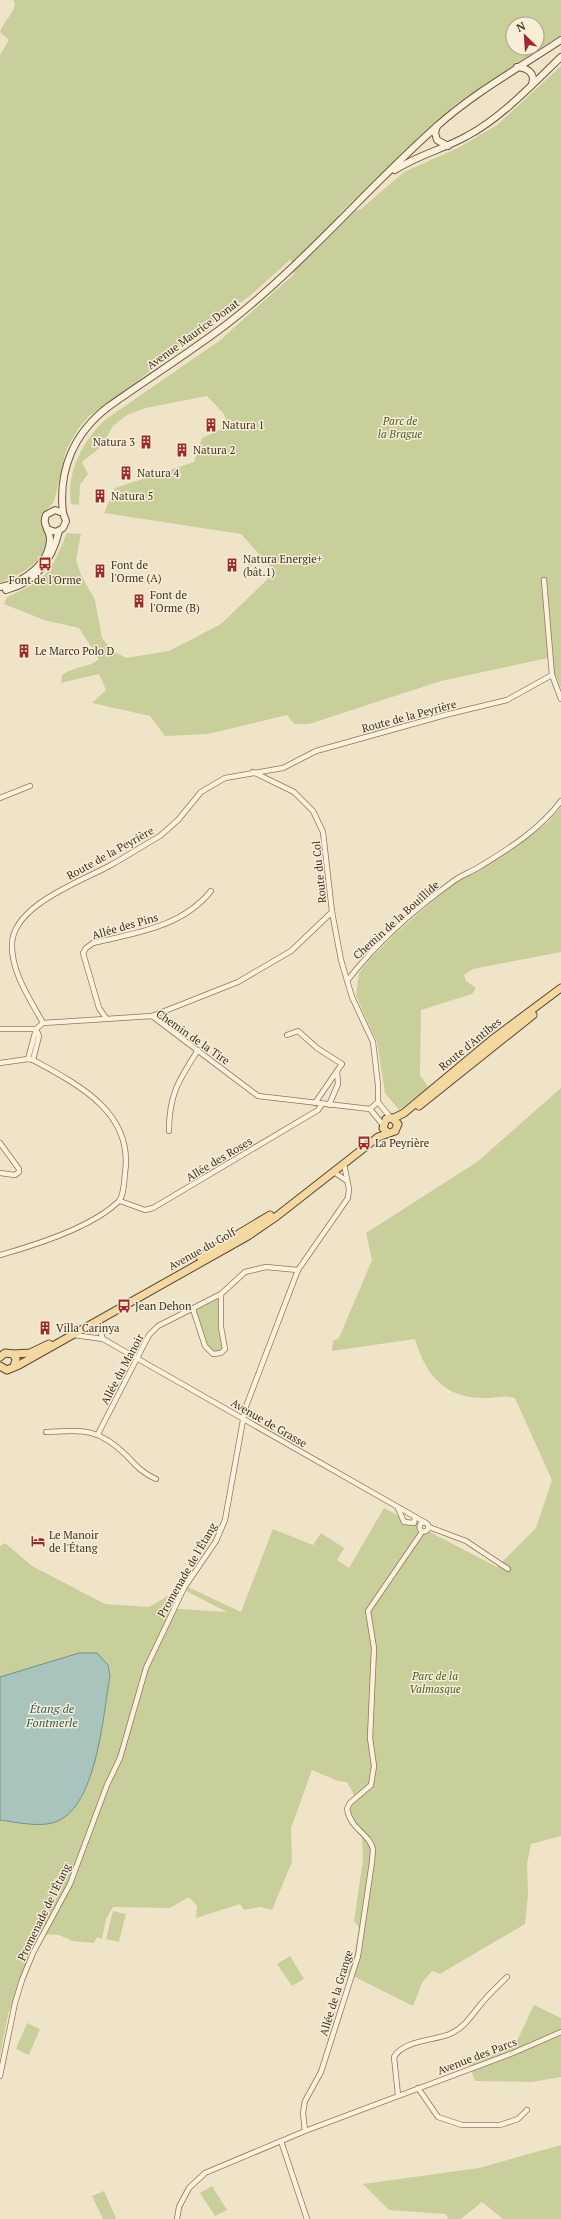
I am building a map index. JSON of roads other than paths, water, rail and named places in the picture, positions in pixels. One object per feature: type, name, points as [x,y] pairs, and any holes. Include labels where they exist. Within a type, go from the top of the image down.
[{"type":"main road","name":"Avenue Maurice Donat","points":[[61,496],[65,470],[71,450],[90,422],[114,403],[228,323],[267,289],[437,126],[458,108],[495,82],[561,40]]},
{"type":"main road","name":"Avenue Maurice Donat","points":[[378,183],[404,165],[448,146],[488,123],[561,58]]},
{"type":"main road","points":[[518,67],[524,68],[531,72],[534,78],[532,84]]},
{"type":"main road","points":[[437,126],[435,133],[437,140],[448,146]]},
{"type":"main road","points":[[0,587],[19,581],[38,566],[49,547],[50,536],[44,518],[52,510],[61,496]]},
{"type":"main road","points":[[0,591],[21,584],[41,569],[51,556],[59,531],[66,524],[61,496]]},
{"type":"main road","points":[[52,510],[63,513]]},
{"type":"main road","points":[[47,529],[53,532],[59,531]]},
{"type":"main road","name":"Route d'Antibes","points":[[394,1120],[561,988]]},
{"type":"main road","name":"Route d'Antibes","points":[[509,1030],[561,993]]},
{"type":"main road","points":[[384,1120],[394,1120],[395,1131],[385,1128],[384,1120]]},
{"type":"main road","name":"Avenue du Golf","points":[[3,1372],[74,1335],[248,1236],[277,1216],[378,1138],[385,1128]]},
{"type":"main road","name":"Avenue du Golf","points":[[0,1352],[10,1354],[34,1352],[85,1324],[275,1212],[385,1128]]},
{"type":"main road","points":[[85,1324],[97,1322]]},
{"type":"main road","points":[[0,1357],[10,1354],[16,1359],[14,1367]]},
{"type":"main road","points":[[0,1366],[3,1372]]},
{"type":"street","points":[[544,580],[552,675],[561,699]]},
{"type":"street","name":"Route de la Peyrière","points":[[43,1023],[17,973],[12,956],[12,942],[16,928],[35,907],[160,836],[178,820],[201,792],[225,778],[283,768],[316,752],[344,743],[507,700],[552,675]]},
{"type":"street","name":"Route du Col","points":[[253,772],[294,792],[313,811],[324,832],[332,912],[346,981]]},
{"type":"street","points":[[0,798],[30,786]]},
{"type":"street","name":"Chemin de la Bouillide","points":[[346,981],[368,955],[420,908],[456,878],[465,875],[511,847],[541,824],[561,801]]},
{"type":"street","name":"Allée des Pins","points":[[106,1018],[99,1008],[83,953],[86,948],[93,943],[153,928],[179,918],[195,908],[211,891]]},
{"type":"street","points":[[152,1016],[238,982],[291,951],[332,912]]},
{"type":"street","points":[[346,981],[373,1042],[378,1085],[378,1102],[394,1120]]},
{"type":"street","name":"Chemin de la Tire","points":[[43,1023],[152,1016],[258,1096],[370,1109]]},
{"type":"street","points":[[31,1059],[36,1029],[43,1023]]},
{"type":"street","points":[[0,1029],[36,1029]]},
{"type":"street","points":[[287,1035],[298,1031],[317,1048],[338,1060],[342,1064],[315,1103]]},
{"type":"street","points":[[169,1131],[169,1109],[178,1081],[198,1050]]},
{"type":"street","points":[[0,1063],[31,1059],[80,1086],[102,1104],[113,1118],[120,1134],[125,1152],[126,1169],[120,1201],[109,1210],[79,1227],[48,1240],[0,1255]]},
{"type":"street","points":[[329,1105],[338,1084],[338,1071]]},
{"type":"street","points":[[378,1102],[370,1109],[385,1128]]},
{"type":"street","name":"Allée des Roses","points":[[120,1201],[145,1210],[153,1208],[318,1110],[322,1104]]},
{"type":"street","points":[[0,1143],[19,1168],[19,1172],[15,1175],[0,1173]]},
{"type":"street","name":"Promenade de l'Étang","points":[[0,2076],[14,2009],[22,1980],[33,1953],[70,1884],[107,1785],[120,1758],[146,1668],[184,1588],[216,1541],[225,1520],[243,1418],[298,1270],[348,1198],[350,1189],[344,1164]]},
{"type":"street","points":[[334,1172],[348,1182]]},
{"type":"street","name":"Allée du Manoir","points":[[98,1434],[136,1358],[150,1335],[158,1326],[221,1294],[236,1278],[252,1269],[266,1267],[298,1270]]},
{"type":"street","points":[[193,1309],[206,1346],[212,1354],[221,1354],[225,1349],[221,1327],[221,1294]]},
{"type":"street","points":[[97,1322],[103,1339]]},
{"type":"street","name":"Avenue de Grasse","points":[[74,1335],[103,1339],[427,1525],[466,1541],[508,1569]]},
{"type":"street","points":[[46,1432],[73,1430],[98,1434],[112,1442],[146,1475],[156,1479]]},
{"type":"street","points":[[398,1508],[404,1522],[414,1523],[421,1530]]},
{"type":"street","points":[[414,1523],[415,1517]]},
{"type":"street","points":[[421,1530],[420,1524],[427,1525]]},
{"type":"street","name":"Allée de la Grange","points":[[305,2132],[303,2113],[305,2101],[321,2072],[358,1956],[372,1848],[366,1837],[356,1829],[349,1819],[347,1809],[350,1803],[359,1797],[371,1785],[374,1766],[370,1738],[374,1648],[368,1611],[421,1530]]},
{"type":"street","points":[[398,2095],[394,2057],[397,2052],[409,2045],[438,2039],[463,2026],[506,1977]]},
{"type":"street","name":"Avenue des Parcs","points":[[177,2219],[179,2207],[189,2188],[205,2172],[398,2095],[513,2053],[561,2032]]},
{"type":"street","points":[[418,2088],[438,2117],[462,2125],[500,2125],[518,2119],[527,2110]]},
{"type":"street","points":[[281,2141],[307,2219]]},
{"type":"water","name":"Étang de Fontmerle","points":[[79,1653],[97,1653],[108,1665],[110,1676],[100,1736],[95,1760],[88,1782],[79,1801],[67,1815],[52,1823],[33,1824],[0,1820],[0,1677]]},
{"type":"place","name":"Natura 1","points":[[211,425]]},
{"type":"place","name":"Natura 3","points":[[146,442]]},
{"type":"place","name":"Natura 2","points":[[182,450]]},
{"type":"place","name":"Natura 4","points":[[126,473]]},
{"type":"place","name":"Natura 5","points":[[100,496]]},
{"type":"place","name":"Font de l'Orme","points":[[45,564]]},
{"type":"place","name":"Natura Energie+ (bât.1)","points":[[232,565]]},
{"type":"place","name":"Font de l'Orme (A)","points":[[100,571]]},
{"type":"place","name":"Font de l'Orme (B)","points":[[139,601]]},
{"type":"place","name":"Le Marco Polo D","points":[[24,651]]},
{"type":"place","name":"La Peyrière","points":[[364,1143]]},
{"type":"place","name":"Jean Dehon","points":[[124,1306]]},
{"type":"place","name":"Villa Carinya","points":[[45,1328]]},
{"type":"place","name":"Le Manoir de l'Étang","points":[[38,1541]]},
{"type":"park label","name":"Parc de la Brague","points":[[400,427]]},
{"type":"park label","name":"Parc de la Valmasque","points":[[435,1682]]}]
